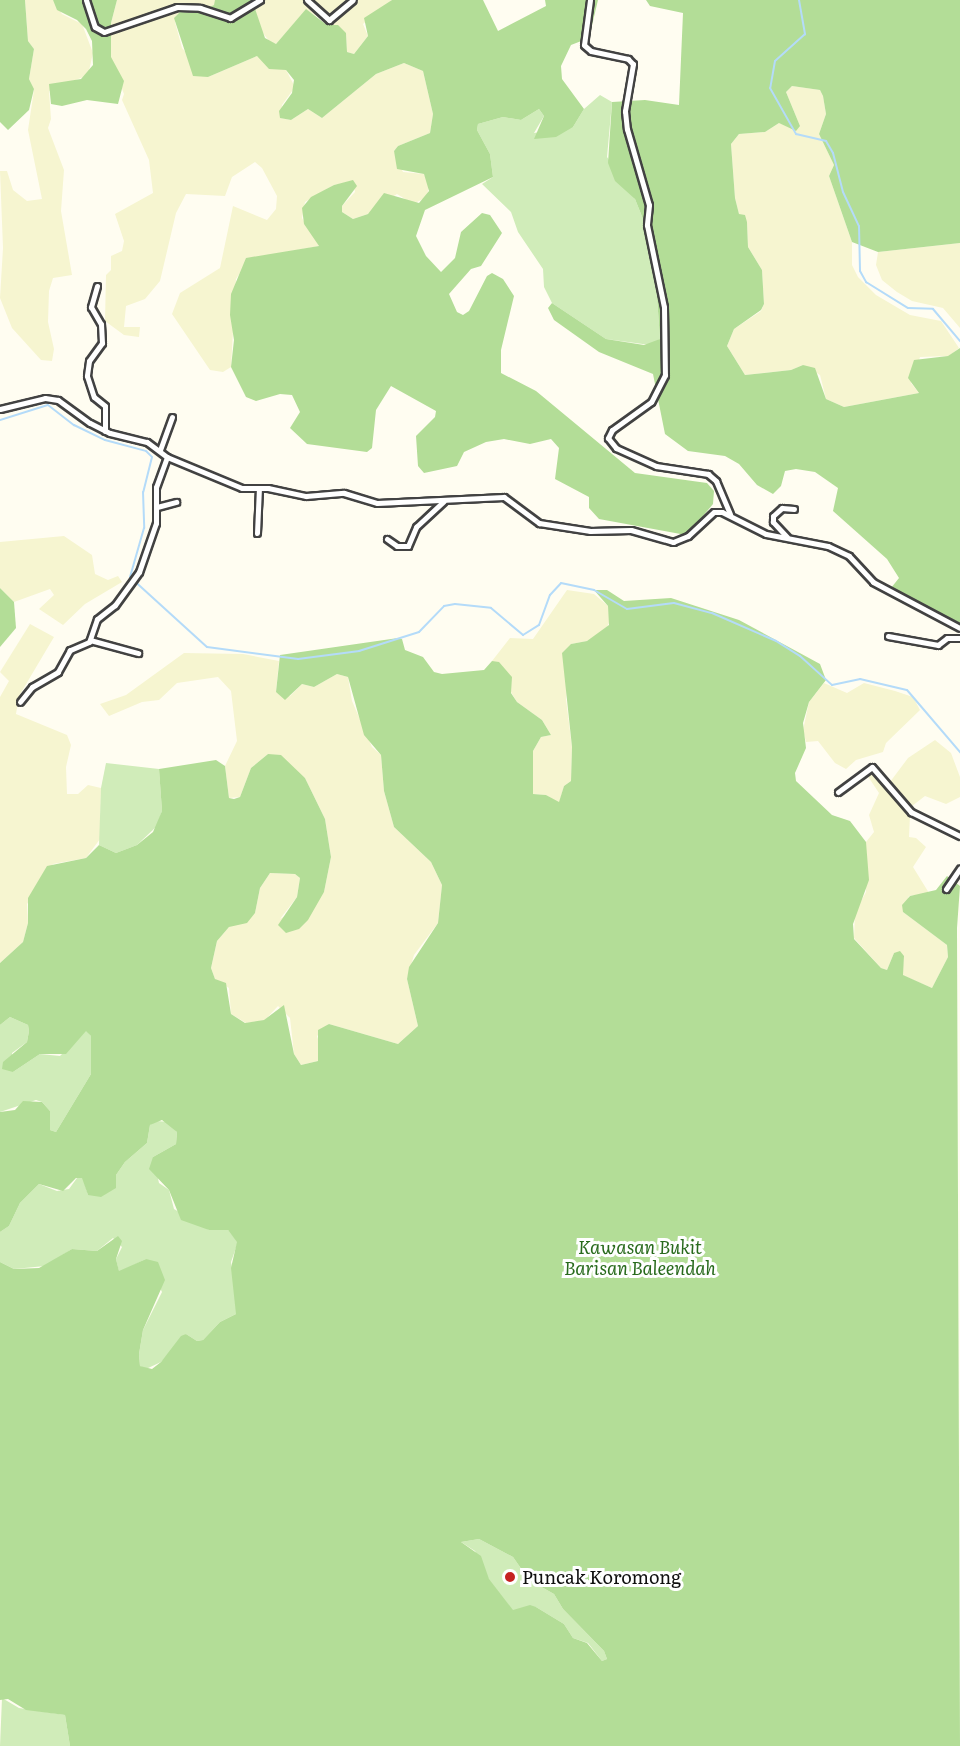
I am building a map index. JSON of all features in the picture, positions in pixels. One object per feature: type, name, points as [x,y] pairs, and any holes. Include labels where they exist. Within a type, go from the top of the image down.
[{"type":"street","points":[[86,0],[95,27],[104,32],[177,7],[200,8],[230,18],[260,0]]},
{"type":"street","points":[[307,0],[329,20],[353,0]]},
{"type":"street","points":[[590,0],[584,45],[633,64],[625,111],[627,129],[649,205],[647,225],[664,307],[665,375],[651,402],[612,430],[608,438],[616,448],[656,466],[708,474],[716,481],[730,514]]},
{"type":"street","points":[[97,286],[91,307],[101,324],[102,343],[89,361],[87,376],[94,397],[105,406],[105,431]]},
{"type":"street","points":[[0,409],[51,398],[105,431],[160,450],[167,457],[219,482],[242,488],[259,488],[306,496],[344,493],[377,503],[504,497],[539,523],[590,531],[626,529],[673,542],[688,536],[714,512],[730,514],[766,534],[828,546],[849,556],[873,582],[960,628]]},
{"type":"street","points":[[160,450],[172,417]]},
{"type":"street","points":[[90,640],[97,620],[116,605],[137,575],[152,538],[157,507],[156,487],[167,457]]},
{"type":"street","points":[[257,534],[259,488]]},
{"type":"street","points":[[387,539],[397,546],[408,546],[416,527],[444,501]]},
{"type":"street","points":[[157,507],[176,502]]},
{"type":"street","points":[[787,537],[773,522],[773,516],[782,508],[794,509]]},
{"type":"street","points":[[888,636],[938,645],[947,638],[960,638]]},
{"type":"street","points":[[20,702],[32,687],[57,672],[70,650],[90,640],[138,653]]},
{"type":"street","points":[[838,792],[872,767],[911,812],[960,836]]},
{"type":"street","points":[[946,889],[960,868]]},
{"type":"green space","points":[[0,0],[25,0],[28,41],[34,49],[29,79],[34,89],[29,110],[8,130],[0,122]]},
{"type":"green space","points":[[25,0],[53,0],[62,14],[82,24],[93,53],[88,75],[49,91],[51,119],[48,128],[64,170],[61,211],[72,275],[53,278],[49,291],[48,322],[54,349],[52,361],[41,360],[12,328],[0,298],[3,248],[0,171],[7,171],[13,190],[27,201],[42,199],[28,130],[34,90],[29,79],[34,49],[28,41]]},
{"type":"green space","points":[[53,0],[117,0],[111,23],[111,57],[124,81],[118,104],[87,100],[62,106],[51,104],[49,84],[81,79],[93,65],[92,41],[86,29],[77,20],[57,10]]},
{"type":"green space","points":[[117,0],[215,0],[215,5],[198,13],[180,12],[175,22],[182,48],[208,77],[257,56],[286,70],[295,87],[282,105],[281,118],[291,120],[308,109],[322,118],[376,74],[404,63],[423,71],[433,114],[430,133],[398,146],[394,151],[403,172],[424,174],[429,185],[427,197],[413,204],[397,194],[368,214],[353,219],[342,212],[342,206],[355,192],[353,181],[334,185],[305,202],[302,218],[319,246],[270,255],[244,267],[236,279],[231,367],[223,372],[210,370],[172,314],[180,293],[220,268],[233,206],[267,220],[276,209],[277,196],[262,168],[255,162],[232,177],[225,196],[186,194],[176,213],[160,281],[145,299],[126,306],[124,327],[140,327],[139,337],[124,335],[105,321],[106,275],[111,270],[111,256],[122,251],[124,241],[115,214],[153,193],[149,160],[122,100],[124,94],[111,61],[111,23]]},
{"type":"green space","points":[[215,0],[252,0],[265,38],[276,44],[306,9],[327,25],[338,25],[346,33],[347,52],[354,54],[368,36],[364,18],[392,0],[483,0],[498,31],[546,6],[545,0],[598,0],[589,38],[571,45],[561,66],[562,79],[584,109],[573,127],[556,137],[534,139],[544,116],[539,109],[521,120],[503,117],[478,124],[477,130],[490,154],[493,177],[425,210],[416,236],[426,256],[441,272],[455,258],[461,232],[482,213],[490,215],[502,233],[481,266],[471,269],[449,294],[457,312],[463,315],[469,311],[487,276],[492,273],[503,279],[514,296],[501,350],[501,373],[536,391],[635,473],[707,483],[714,491],[713,504],[686,535],[599,519],[589,508],[589,497],[555,479],[559,448],[551,439],[530,444],[504,439],[486,442],[464,452],[457,466],[424,473],[418,466],[416,436],[435,417],[436,411],[391,386],[376,410],[372,448],[367,452],[307,444],[290,428],[300,412],[292,395],[280,394],[256,401],[246,397],[231,367],[234,340],[230,315],[231,294],[246,258],[319,246],[304,224],[302,208],[311,197],[334,185],[353,180],[357,186],[342,206],[342,212],[353,219],[368,214],[384,193],[419,203],[429,191],[424,174],[397,169],[394,151],[398,146],[430,133],[433,114],[423,71],[404,63],[376,74],[322,118],[308,109],[291,120],[280,118],[279,111],[292,93],[294,80],[286,70],[269,69],[257,56],[208,77],[193,76],[174,18],[180,12],[198,13],[214,5]]},
{"type":"green space","points":[[252,0],[392,0],[363,24],[368,36],[354,54],[347,52],[346,33],[306,10],[276,44],[270,42],[262,32]]},
{"type":"green space","points":[[646,0],[960,0],[960,243],[878,252],[852,242],[829,176],[834,165],[819,134],[826,114],[823,96],[820,90],[792,86],[786,92],[800,126],[796,131],[779,123],[765,132],[739,134],[731,144],[735,198],[739,214],[745,215],[747,222],[748,247],[762,270],[764,304],[761,310],[734,329],[727,346],[745,375],[791,370],[803,365],[815,368],[826,399],[844,407],[919,393],[908,378],[914,360],[948,356],[960,348],[960,623],[891,588],[899,578],[887,559],[833,511],[838,488],[815,472],[796,469],[785,471],[781,486],[773,494],[757,485],[739,464],[725,456],[688,451],[665,434],[653,374],[599,352],[554,320],[548,308],[552,303],[606,339],[644,345],[660,339],[656,283],[645,224],[635,199],[615,181],[608,163],[612,102],[645,100],[679,105],[683,13],[650,6]]},
{"type":"green space","points":[[792,86],[820,90],[823,96],[826,114],[819,134],[834,165],[829,176],[852,242],[852,265],[858,277],[876,295],[910,315],[941,321],[959,348],[949,356],[920,357],[911,383],[919,393],[844,407],[826,399],[820,375],[803,365],[791,370],[745,375],[727,346],[734,329],[761,311],[764,304],[762,270],[748,247],[747,222],[739,214],[735,198],[731,144],[739,134],[765,132],[779,123],[800,126],[786,92]]},
{"type":"green space","points":[[600,95],[612,102],[607,157],[635,199],[645,224],[656,283],[660,339],[650,345],[606,339],[552,303],[544,287],[543,269],[518,232],[511,212],[482,184],[493,177],[490,154],[477,130],[478,124],[503,117],[521,120],[539,109],[544,116],[534,133],[573,127],[584,109]]},
{"type":"green space","points":[[960,243],[960,328],[943,308],[912,301],[897,292],[882,280],[876,265],[878,252]]},
{"type":"green space","points":[[64,536],[92,555],[95,574],[108,580],[118,576],[122,582],[85,604],[63,625],[39,609],[54,595],[50,589],[14,602],[0,588],[0,542]]},
{"type":"green space","points":[[0,588],[14,602],[16,628],[0,647]]},
{"type":"green space","points":[[567,590],[594,594],[608,606],[611,618],[606,630],[587,641],[571,644],[566,699],[572,747],[571,781],[564,786],[559,803],[546,795],[533,794],[533,751],[541,737],[551,735],[542,720],[517,702],[492,661],[510,638],[533,639]]},
{"type":"green space","name":"Kawasan Bukit Barisan Baleendah","points":[[594,590],[607,590],[624,601],[671,598],[739,620],[820,664],[826,680],[809,702],[803,723],[806,748],[795,773],[796,781],[832,815],[850,821],[866,842],[869,880],[853,924],[854,939],[881,968],[887,970],[894,953],[900,951],[904,956],[903,975],[932,988],[948,957],[947,945],[903,912],[902,905],[910,896],[936,890],[947,876],[960,886],[957,928],[960,1746],[70,1746],[65,1715],[26,1710],[8,1699],[0,1700],[0,1262],[14,1269],[39,1268],[72,1249],[97,1251],[118,1236],[122,1241],[116,1259],[119,1271],[146,1259],[158,1262],[165,1280],[143,1330],[139,1354],[140,1366],[152,1369],[161,1362],[181,1336],[186,1334],[197,1341],[203,1340],[220,1322],[236,1314],[231,1268],[237,1242],[228,1230],[209,1230],[181,1220],[169,1190],[149,1169],[153,1157],[176,1144],[177,1132],[162,1120],[150,1125],[147,1143],[125,1162],[116,1175],[116,1188],[101,1197],[88,1195],[82,1178],[76,1178],[63,1191],[39,1184],[20,1203],[9,1226],[0,1232],[0,1112],[15,1110],[23,1101],[42,1102],[50,1111],[50,1130],[56,1132],[91,1074],[91,1036],[86,1031],[66,1054],[40,1054],[13,1072],[2,1069],[3,1062],[27,1042],[29,1031],[28,1025],[10,1017],[0,1025],[0,963],[23,942],[28,923],[28,898],[47,866],[86,858],[99,845],[116,853],[137,845],[153,832],[162,811],[159,769],[216,760],[225,766],[229,798],[234,799],[240,797],[251,768],[268,754],[281,755],[305,778],[325,819],[331,857],[324,892],[308,920],[299,929],[286,933],[278,925],[297,897],[300,878],[295,874],[270,873],[260,888],[255,913],[247,923],[229,927],[217,941],[211,968],[215,979],[226,983],[231,1014],[245,1023],[264,1020],[284,1005],[294,1054],[301,1065],[318,1061],[318,1030],[329,1024],[398,1044],[418,1026],[407,979],[409,967],[438,923],[442,885],[431,862],[394,827],[384,791],[381,755],[364,735],[348,677],[337,674],[314,687],[302,684],[285,700],[276,692],[280,655],[398,638],[402,639],[405,650],[423,657],[434,672],[442,674],[484,670],[492,661],[499,662],[512,677],[511,693],[517,702],[542,720],[551,735],[541,737],[533,751],[533,794],[546,795],[559,802],[564,786],[571,781],[572,747],[562,653],[571,644],[587,641],[609,625],[608,606]],"holes":[[[479,1539],[513,1557],[529,1580],[554,1594],[563,1609],[604,1651],[607,1659],[602,1661],[587,1643],[573,1638],[564,1624],[536,1607],[530,1605],[513,1610],[489,1579],[481,1556],[461,1542]]]},
{"type":"green space","points":[[30,624],[54,637],[19,696],[16,714],[67,735],[71,745],[66,767],[67,794],[78,794],[88,785],[101,788],[100,839],[86,858],[53,864],[27,904],[28,923],[23,942],[0,963],[0,697],[9,681],[0,672]]},
{"type":"green space","points":[[184,653],[243,654],[279,661],[276,692],[290,696],[302,684],[314,687],[337,674],[348,677],[352,701],[372,747],[381,755],[384,791],[394,827],[431,862],[442,885],[438,923],[414,955],[407,979],[418,1026],[398,1044],[329,1024],[317,1036],[321,1048],[318,1061],[301,1065],[294,1054],[290,1018],[278,1006],[265,1020],[246,1023],[231,1014],[229,988],[215,979],[211,968],[217,941],[229,927],[255,913],[260,888],[270,873],[295,874],[300,878],[297,897],[280,919],[324,892],[331,857],[325,819],[305,778],[268,754],[251,768],[240,797],[229,798],[225,766],[237,741],[231,691],[218,677],[177,683],[159,700],[142,702],[109,716],[100,704],[126,695]]},
{"type":"green space","points":[[824,683],[847,693],[864,683],[895,691],[913,697],[920,710],[886,743],[883,752],[856,760],[846,769],[835,763],[818,741],[806,742],[803,730],[809,702]]},
{"type":"green space","points":[[935,740],[951,753],[960,777],[960,797],[946,804],[925,796],[912,806],[890,782],[908,758]]},
{"type":"green space","points":[[106,763],[159,769],[162,811],[157,826],[137,845],[116,853],[99,845],[101,788]]},
{"type":"green space","points":[[873,771],[910,816],[909,837],[916,838],[926,847],[913,867],[929,893],[909,896],[903,912],[947,945],[948,957],[932,988],[902,975],[904,956],[894,953],[887,970],[881,968],[854,938],[855,912],[866,892],[866,842],[874,832],[869,815],[879,793],[867,775]]},
{"type":"green space","points":[[10,1017],[28,1025],[29,1031],[27,1042],[12,1053],[13,1072],[40,1054],[60,1056],[86,1030],[91,1036],[91,1074],[56,1132],[50,1130],[50,1111],[42,1102],[36,1100],[0,1112],[0,1025]]},
{"type":"green space","points":[[156,1121],[169,1122],[177,1132],[176,1144],[153,1157],[159,1183],[169,1190],[174,1209],[209,1230],[228,1230],[238,1242],[231,1262],[237,1299],[236,1314],[220,1322],[203,1340],[197,1341],[186,1334],[161,1362],[146,1369],[140,1366],[139,1354],[143,1330],[162,1292],[146,1259],[119,1272],[116,1259],[122,1247],[113,1238],[97,1251],[72,1249],[45,1266],[14,1269],[0,1262],[0,1232],[9,1226],[20,1203],[39,1184],[57,1191],[69,1189],[77,1178],[83,1178],[88,1195],[116,1175],[125,1162],[147,1143],[150,1125]]},
{"type":"green space","points":[[479,1539],[513,1557],[529,1580],[554,1594],[563,1609],[604,1651],[607,1659],[602,1661],[588,1643],[573,1638],[564,1624],[536,1607],[513,1611],[489,1580],[475,1551],[461,1542]]},
{"type":"green space","points":[[2,1698],[19,1708],[65,1715],[70,1746],[0,1746]]},
{"type":"waterway","points":[[799,0],[805,34],[775,61],[770,88],[796,134],[826,141],[833,153],[843,192],[859,226],[860,271],[866,282],[908,308],[933,309],[960,341]]},
{"type":"waterway","points":[[0,420],[48,405],[74,425],[105,440],[146,451],[152,457],[143,492],[144,528],[130,577],[207,647],[298,659],[359,651],[419,632],[444,606],[455,604],[491,608],[523,635],[539,625],[550,595],[561,583],[594,590],[627,609],[674,603],[712,613],[776,641],[800,656],[832,685],[860,679],[907,690],[960,752]]},
{"type":"place","name":"Puncak Koromong","points":[[510,1577]]}]
